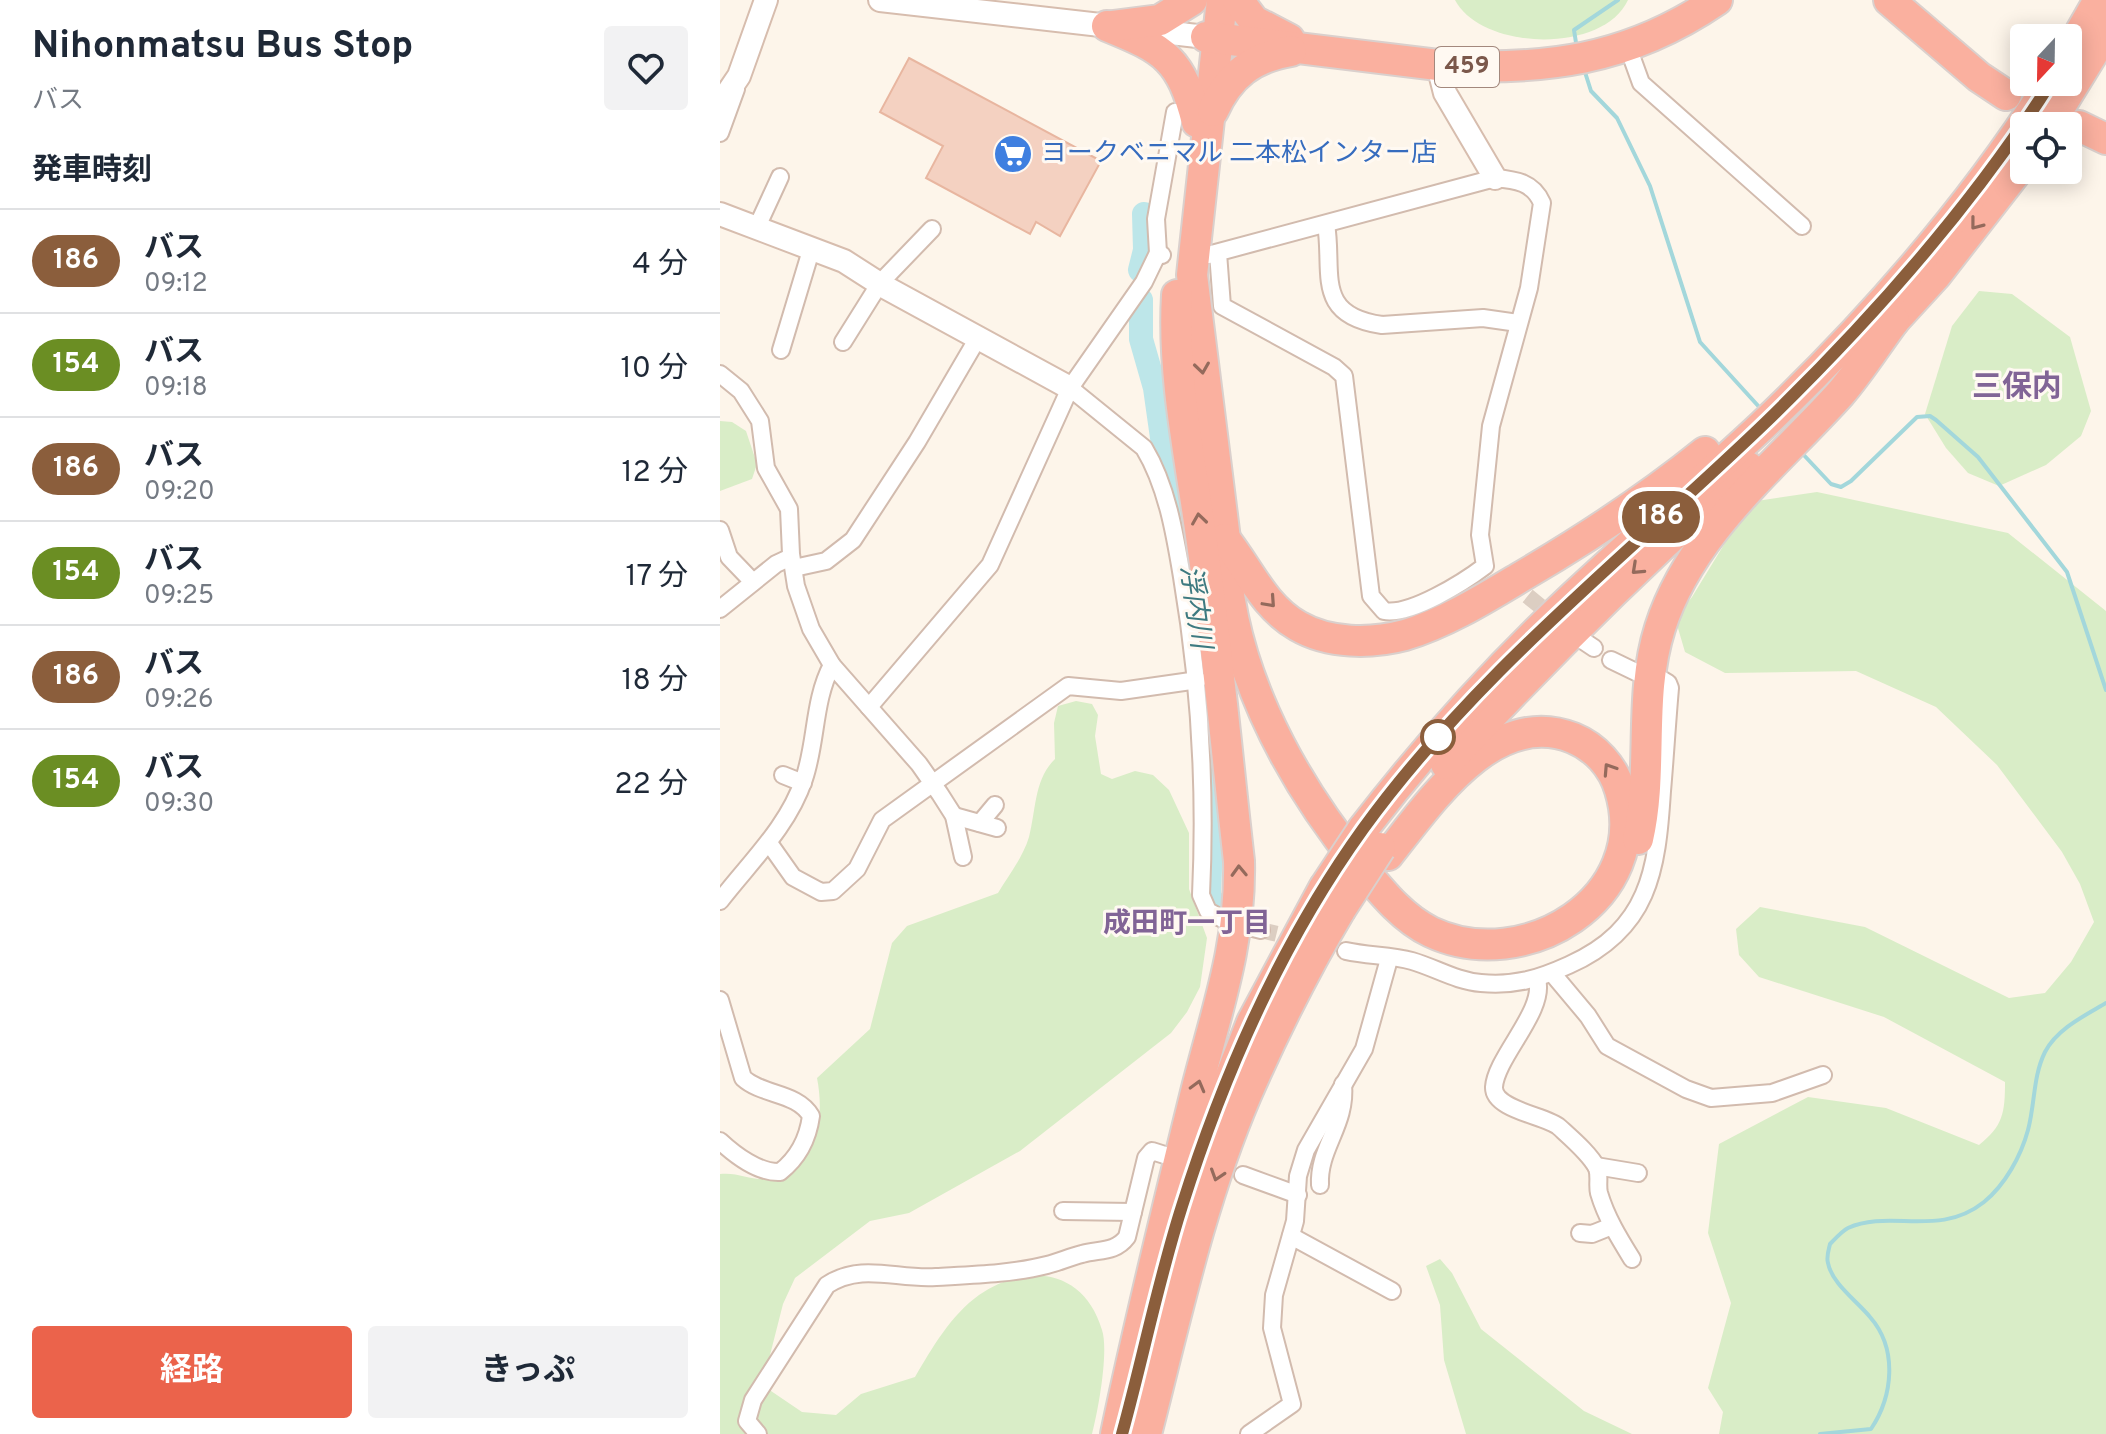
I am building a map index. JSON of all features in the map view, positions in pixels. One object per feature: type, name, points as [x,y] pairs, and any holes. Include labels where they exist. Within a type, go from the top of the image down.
[{"type":"highway","points":[[1107,26],[1160,20],[1192,0]]},
{"type":"highway","points":[[1211,0],[1212,37]]},
{"type":"highway","points":[[1119,1434],[1167,1207],[1224,995],[1237,933],[1239,861],[1214,624],[1183,418],[1176,320],[1193,119],[1222,0]]},
{"type":"highway","points":[[1238,0],[1254,21],[1274,34],[1312,48]]},
{"type":"highway","name":"459","points":[[1212,37],[1438,65],[1473,67],[1576,61],[1628,47],[1680,23],[1717,0]]},
{"type":"highway","points":[[1889,0],[1979,77],[2006,95]]},
{"type":"highway","points":[[2082,30],[2099,0]]},
{"type":"highway","points":[[1107,26],[1149,43],[1175,65],[1190,93],[1193,119],[1192,275],[1225,539],[1225,565],[1242,646],[1269,723],[1326,824],[1381,891],[1415,923],[1468,945],[1512,945],[1562,927],[1595,899],[1615,863],[1624,826],[1620,789],[1613,772],[1585,743],[1548,733],[1528,733],[1509,739],[1471,760],[1377,844]]},
{"type":"highway","points":[[2057,112],[2106,32]]},
{"type":"highway","points":[[1193,119],[1239,72],[1277,54],[1312,48]]},
{"type":"highway","points":[[1377,844],[1414,764],[1572,598],[1762,425],[1877,308],[1944,229],[2041,96]]},
{"type":"highway","points":[[1146,1434],[1202,1221],[1246,1095],[1338,905],[1377,844],[1511,692],[1591,611],[1776,443],[1894,321],[1936,275],[2010,180]]},
{"type":"highway","points":[[1225,539],[1267,601],[1301,628],[1347,641],[1404,635],[1435,623],[1554,558],[1684,469],[1775,393],[1944,229]]},
{"type":"highway","points":[[1214,624],[1231,659],[1254,723],[1289,792],[1362,892],[1396,927],[1439,951],[1482,960],[1523,957],[1562,943],[1597,917],[1619,889],[1629,868],[1642,814],[1650,671],[1661,627],[1685,571],[1724,519],[1842,390],[1894,321]]},
{"type":"highway","points":[[1119,1434],[1181,1210],[1223,1089],[1269,986],[1338,905]]},
{"type":"street","points":[[720,133],[766,0]]},
{"type":"street","points":[[880,0],[1035,9],[1107,26],[1212,37]]},
{"type":"street","points":[[1628,47],[1641,83],[1802,226]]},
{"type":"street","points":[[1438,65],[1445,93],[1495,178]]},
{"type":"street","points":[[720,104],[739,76]]},
{"type":"street","points":[[869,707],[990,565],[1070,388],[1160,254],[1156,219],[1193,119]]},
{"type":"street","points":[[757,227],[780,177]]},
{"type":"street","points":[[1495,178],[1513,179],[1533,187],[1542,203],[1529,288],[1491,426],[1480,535],[1485,566],[1470,578],[1405,610],[1384,611],[1371,596],[1344,376],[1334,367],[1222,306],[1213,254],[1495,178]]},
{"type":"street","points":[[720,214],[844,261],[1070,388],[1144,448],[1152,462],[1176,542],[1198,680],[1202,741],[1201,895],[1208,911],[1228,922]]},
{"type":"street","points":[[1326,224],[1328,285],[1331,293],[1345,310],[1368,323],[1382,325],[1483,318],[1518,323]]},
{"type":"street","points":[[843,342],[880,283],[932,229]]},
{"type":"street","points":[[781,350],[812,247]]},
{"type":"street","points":[[720,609],[776,564],[826,561],[853,540],[917,442],[979,336]]},
{"type":"street","points":[[720,374],[741,391],[760,421],[766,468],[789,509],[796,586],[811,629],[832,665],[933,783],[954,816],[963,857]]},
{"type":"street","points":[[720,530],[729,557],[753,582]]},
{"type":"street","points":[[1485,566],[1503,576]]},
{"type":"street","points":[[1611,660],[1640,674]]},
{"type":"street","points":[[720,901],[769,843],[803,783],[820,691],[832,665]]},
{"type":"street","points":[[1346,951],[1409,960],[1468,981],[1510,984],[1545,976],[1596,951],[1613,939],[1631,920],[1649,885],[1657,853],[1670,688],[1658,677]]},
{"type":"street","points":[[769,843],[793,877],[821,892],[833,891],[857,869],[882,820],[1068,686],[1121,691],[1198,680]]},
{"type":"street","points":[[783,775],[803,783]]},
{"type":"street","points":[[954,816],[989,825],[995,805]]},
{"type":"street","points":[[1249,1434],[1292,1404],[1272,1328],[1274,1295],[1291,1236],[1302,1160],[1364,1049],[1389,959]]},
{"type":"street","points":[[1545,976],[1588,1016],[1607,1046],[1660,1076],[1711,1098],[1772,1093],[1823,1075]]},
{"type":"street","points":[[1545,976],[1494,1087],[1496,1095],[1521,1112],[1557,1125],[1596,1166],[1638,1173]]},
{"type":"street","points":[[720,1000],[743,1078],[751,1085],[799,1103],[811,1116],[809,1129],[796,1157],[780,1172],[765,1170],[746,1161],[720,1141]]},
{"type":"street","points":[[1320,1185],[1319,1169],[1345,1103],[1343,1084]]},
{"type":"street","points":[[758,1434],[747,1421],[753,1400],[827,1285],[843,1275],[873,1273],[931,1278],[1045,1266],[1120,1246],[1127,1237],[1146,1158],[1152,1151],[1171,1157]]},
{"type":"street","points":[[1596,1166],[1598,1190],[1612,1226],[1632,1259]]},
{"type":"street","points":[[1243,1175],[1298,1195]]},
{"type":"street","points":[[1063,1211],[1133,1212]]},
{"type":"street","points":[[1580,1233],[1592,1234],[1612,1226]]},
{"type":"street","points":[[1291,1236],[1392,1291]]},
{"type":"green space","points":[[1455,0],[1628,0],[1614,18],[1594,30],[1569,37],[1542,39],[1515,37],[1490,29],[1469,17]]},
{"type":"green space","points":[[1979,291],[2012,294],[2070,337],[2091,411],[2081,436],[2046,465],[1999,486],[1968,473],[1946,448],[1925,414],[1952,326]]},
{"type":"green space","points":[[720,421],[732,422],[746,431],[757,464],[752,479],[720,491]]},
{"type":"green space","points":[[1817,492],[2008,533],[2106,611],[2106,1434],[1719,1434],[1723,1412],[1708,1388],[1731,1303],[1708,1233],[1719,1144],[1808,1097],[1886,1108],[1979,1145],[1998,1125],[2005,1093],[2005,1082],[1884,1017],[1759,977],[1739,955],[1736,929],[1760,907],[1865,927],[2009,998],[2045,993],[2071,962],[2094,922],[2080,884],[2062,852],[1997,765],[1936,707],[1856,671],[1725,673],[1685,652],[1675,618],[1692,597],[1750,502]]},
{"type":"green space","points":[[1076,701],[1092,704],[1098,715],[1095,736],[1101,774],[1112,779],[1135,771],[1153,775],[1169,790],[1189,833],[1189,889],[1207,938],[1200,987],[1171,1033],[1020,1151],[909,1213],[870,1221],[795,1278],[783,1304],[769,1359],[771,1391],[802,1412],[836,1415],[861,1394],[915,1377],[951,1322],[979,1295],[1016,1278],[1034,1275],[1052,1277],[1068,1283],[1082,1294],[1094,1310],[1102,1330],[1103,1366],[1092,1434],[720,1434],[720,1174],[768,1178],[794,1168],[804,1158],[811,1147],[819,1120],[817,1078],[870,1029],[892,943],[907,926],[998,893],[1026,844],[1039,786],[1055,759],[1054,723],[1058,706]]},
{"type":"green space","points":[[1440,1259],[1452,1273],[1481,1329],[1584,1411],[1632,1434],[1466,1434],[1444,1360],[1440,1305],[1426,1266]]},
{"type":"building","name":"ヨークベニマル 二本松インター店","points":[[909,58],[1101,161],[1060,236],[1036,222],[1030,234],[926,178],[943,146],[880,112]]},
{"type":"waterway","points":[[1577,49],[1574,30],[1618,0]]},
{"type":"waterway","points":[[1584,69],[1591,91],[1617,118],[1650,186],[1700,342],[1761,409]]},
{"type":"waterway","name":"浮内川","points":[[1140,270],[1145,250],[1144,214]]},
{"type":"waterway","name":"浮内川","points":[[1141,300],[1141,339],[1155,388],[1168,480],[1182,523],[1210,722],[1213,785],[1209,896],[1217,908],[1227,911]]},
{"type":"waterway","points":[[1800,451],[1831,484],[1841,487],[1917,417],[1930,416],[1936,420],[1978,457],[2067,572],[2106,690]]},
{"type":"waterway","points":[[1820,1434],[1871,1429],[1884,1402],[1889,1373],[1885,1343],[1879,1330],[1830,1271],[1827,1258],[1830,1244],[1846,1229],[1864,1223],[1950,1219],[1984,1202],[2005,1179],[2021,1150],[2045,1052],[2064,1030],[2106,1003]]},
{"type":"tunnel","points":[[1509,581],[1556,619]]},
{"type":"tunnel","points":[[1261,930],[1302,940]]},
{"type":"bus line","name":"186","points":[[1122,1434],[1181,1210],[1223,1089],[1269,986],[1294,939],[1363,829],[1414,764],[1494,677],[1572,598],[1762,425],[1877,308],[1966,201],[2042,96]]},
{"type":"place","name":"ヨークベニマル 二本松インター店","points":[[1013,154]]},
{"type":"district","name":"三保内","points":[[2017,388]]},
{"type":"district","name":"成田町一丁目","points":[[1187,925]]}]
